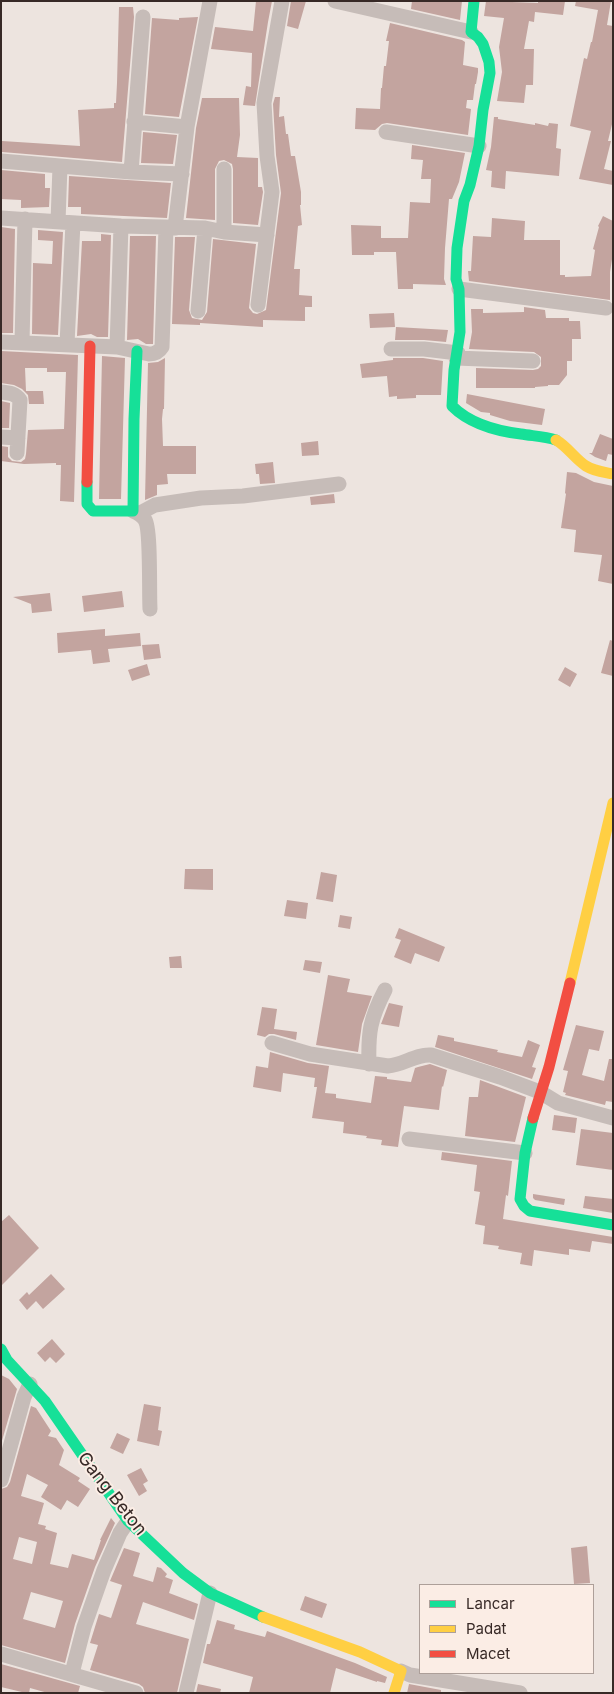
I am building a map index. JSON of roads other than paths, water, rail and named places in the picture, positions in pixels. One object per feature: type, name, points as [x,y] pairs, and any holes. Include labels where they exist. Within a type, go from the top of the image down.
[{"type":"street","points":[[1,342],[117,347],[154,354],[162,347],[171,228],[182,174],[187,128],[210,1]]},
{"type":"street","points":[[258,304],[272,192],[267,156],[264,103],[282,1]]},
{"type":"street","points":[[336,1],[471,32],[483,44],[488,57],[490,73],[479,146],[462,214],[456,267],[456,279],[459,289],[460,332],[454,370],[452,402],[455,410],[474,422],[526,435],[552,438],[568,448],[583,464],[600,472],[613,474]]},
{"type":"street","points":[[471,32],[474,1]]},
{"type":"street","points":[[131,172],[143,18]]},
{"type":"street","points":[[134,122],[187,128]]},
{"type":"street","points":[[386,132],[479,146]]},
{"type":"street","points":[[1,161],[131,172],[182,174]]},
{"type":"street","points":[[60,166],[65,222],[67,344]]},
{"type":"street","points":[[224,169],[224,232]]},
{"type":"street","points":[[1,218],[121,226],[205,228],[224,232],[267,235]]},
{"type":"street","points":[[22,342],[25,219]]},
{"type":"street","points":[[117,347],[121,226]]},
{"type":"street","points":[[198,311],[205,228]]},
{"type":"street","points":[[459,289],[606,308]]},
{"type":"street","points":[[90,346],[87,504],[94,511],[136,512],[155,505],[201,498],[242,496],[339,484]]},
{"type":"street","points":[[391,349],[424,349],[457,355],[533,361]]},
{"type":"street","points":[[137,351],[134,419],[136,512],[146,521],[149,542],[150,609]]},
{"type":"street","points":[[1,392],[17,396],[20,400],[17,446],[1,437]]},
{"type":"street","points":[[613,803],[549,1067],[540,1092],[525,1153],[520,1199],[530,1211],[613,1226]]},
{"type":"street","points":[[369,1064],[368,1032],[372,1017],[385,990]]},
{"type":"street","points":[[272,1044],[310,1054],[388,1066],[398,1065],[421,1054],[431,1054],[540,1092],[558,1103],[613,1118]]},
{"type":"street","points":[[409,1139],[525,1153]]},
{"type":"street","name":"Gang Beton","points":[[1,1349],[7,1360],[45,1400],[128,1521],[183,1573],[210,1593],[249,1612],[360,1652],[401,1671]]},
{"type":"street","points":[[1,1480],[24,1398],[30,1384]]},
{"type":"street","points":[[72,1673],[84,1628],[104,1570],[120,1532],[128,1521]]},
{"type":"street","points":[[186,1693],[210,1593]]},
{"type":"street","points":[[1,1654],[136,1693]]},
{"type":"street","points":[[394,1693],[401,1671],[410,1675],[520,1693]]}]
